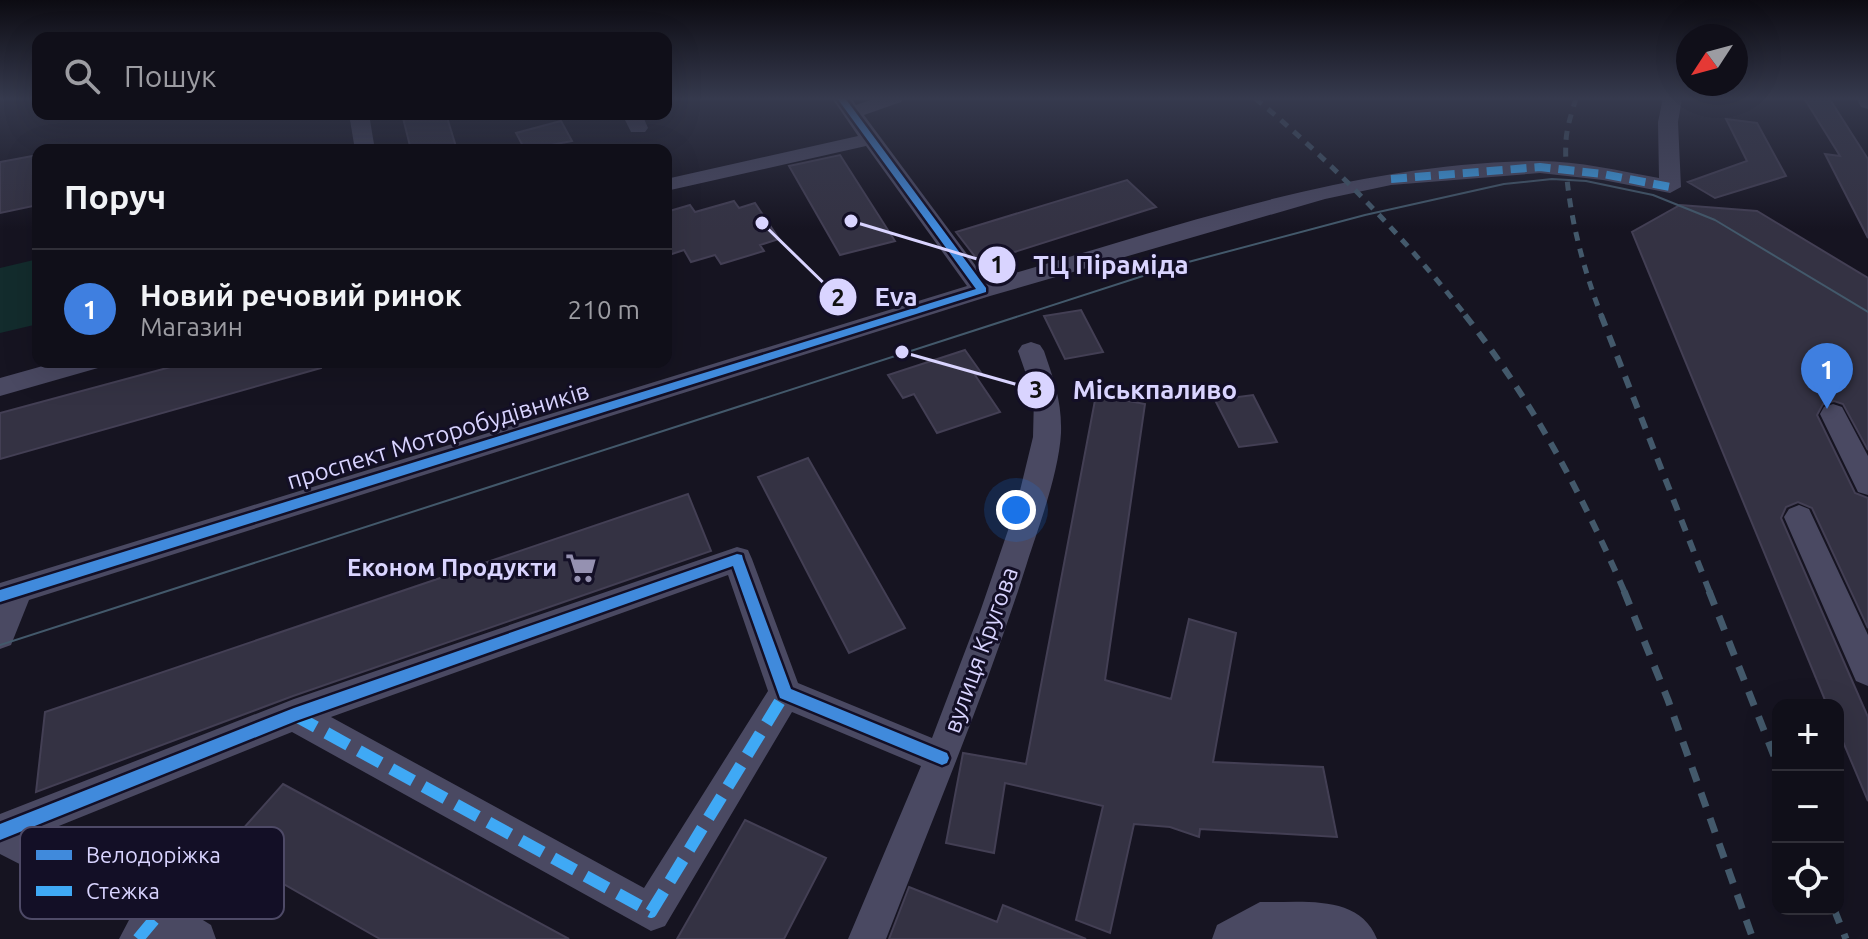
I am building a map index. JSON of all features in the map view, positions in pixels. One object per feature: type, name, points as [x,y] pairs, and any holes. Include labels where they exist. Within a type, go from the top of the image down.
[{"type":"street","points":[[672,184],[859,142]]},
{"type":"street","points":[[874,142],[982,290]]},
{"type":"street","name":"проспект Моторобудівників","points":[[8,594],[982,290],[1321,193],[1391,179],[1540,167],[1603,174],[1670,187],[1669,142]]},
{"type":"street","name":"вулиця Кругова","points":[[867,939],[942,758],[996,612],[1030,507],[1047,437],[1047,397],[1031,351]]},
{"type":"street","points":[[0,387],[68,368]]},
{"type":"street","points":[[1833,414],[1868,484]]},
{"type":"street","points":[[1799,517],[1868,671]]},
{"type":"street","points":[[0,833],[294,715],[737,559],[785,693],[942,758]]},
{"type":"street","points":[[0,635],[8,594]]},
{"type":"street","points":[[294,715],[651,912],[785,693]]},
{"type":"street","points":[[0,833],[20,846]]},
{"type":"street","points":[[1231,939],[1260,921],[1336,923],[1358,939]]},
{"type":"street","points":[[148,927],[197,939]]},
{"type":"green space","points":[[32,260],[32,325],[0,333],[0,268]]},
{"type":"building","points":[[409,142],[455,144],[410,144]]},
{"type":"building","points":[[521,142],[568,142],[556,144]]},
{"type":"building","points":[[1737,142],[1767,142],[1786,176],[1715,198],[1688,182],[1747,161]]},
{"type":"building","points":[[1831,142],[1857,142],[1868,159],[1868,238],[1825,154],[1840,156]]},
{"type":"building","points":[[840,155],[895,241],[840,255],[789,166]]},
{"type":"building","points":[[32,156],[32,206],[0,213],[0,162]]},
{"type":"building","points":[[1127,180],[1156,207],[980,263],[956,232]]},
{"type":"building","points":[[734,201],[739,208],[755,203],[779,239],[760,245],[764,251],[721,264],[715,255],[691,262],[684,250],[672,254],[672,210],[690,205],[695,212]]},
{"type":"building","points":[[1680,205],[1757,211],[1868,278],[1868,450],[1843,404],[1834,401],[1823,404],[1817,415],[1855,493],[1868,498],[1868,628],[1812,508],[1798,502],[1786,507],[1781,518],[1868,717],[1868,801],[1844,744],[1844,699],[1825,699],[1632,232]]},
{"type":"building","points":[[1081,310],[1103,352],[1065,359],[1044,316]]},
{"type":"building","points":[[965,350],[982,374],[975,375],[1000,412],[937,433],[914,394],[903,398],[888,375]]},
{"type":"building","points":[[167,368],[321,368],[0,459],[0,413]]},
{"type":"building","points":[[1096,395],[1145,404],[1105,680],[1171,699],[1189,619],[1236,633],[1213,762],[1323,767],[1337,837],[1200,829],[1199,837],[1170,827],[1134,824],[1110,933],[1076,920],[1103,806],[1005,783],[994,853],[946,843],[963,753],[1026,764]]},
{"type":"building","points":[[1253,395],[1277,442],[1239,447],[1215,400]]},
{"type":"building","points":[[808,458],[905,628],[849,653],[758,477]]},
{"type":"building","points":[[688,494],[711,551],[293,696],[36,792],[45,712]]},
{"type":"building","points":[[283,784],[569,939],[380,939],[284,884],[284,827],[245,827]]},
{"type":"building","points":[[745,820],[826,858],[784,939],[677,939]]},
{"type":"building","points":[[909,887],[997,922],[1003,905],[1086,939],[889,939]]},
{"type":"tram line","points":[[0,645],[1177,265],[1365,215],[1504,184],[1552,179],[1586,181],[1653,195],[1715,220],[1868,312]]},
{"type":"railway","points":[[1304,142],[1367,202],[1467,317]]},
{"type":"railway","points":[[1566,142],[1571,207],[1581,254],[1602,317]]},
{"type":"railway","points":[[1465,315],[1534,414],[1591,520],[1625,593]]},
{"type":"railway","points":[[1601,315],[1710,593]]},
{"type":"railway","points":[[1624,591],[1668,700],[1753,939]]},
{"type":"railway","points":[[1709,591],[1772,751]]},
{"type":"railway","points":[[1836,915],[1846,939]]},
{"type":"marked path","points":[[1391,179],[1540,167],[1603,174],[1670,187]]},
{"type":"marked path","points":[[294,715],[651,912],[785,693]]},
{"type":"marked path","points":[[138,939],[155,919]]},
{"type":"cycle path","points":[[0,596],[982,290],[873,142]]},
{"type":"cycle path","points":[[0,832],[294,715],[737,559],[785,693],[942,758]]},
{"type":"place","name":"ТЦ Піраміда","points":[[851,221]]},
{"type":"place","name":"Eva","points":[[762,223]]},
{"type":"place","name":"Міськпаливо","points":[[902,352]]},
{"type":"place","name":"Новий речовий ринок","points":[[1827,409]]},
{"type":"place","name":"Економ Продукти","points":[[581,568]]}]
